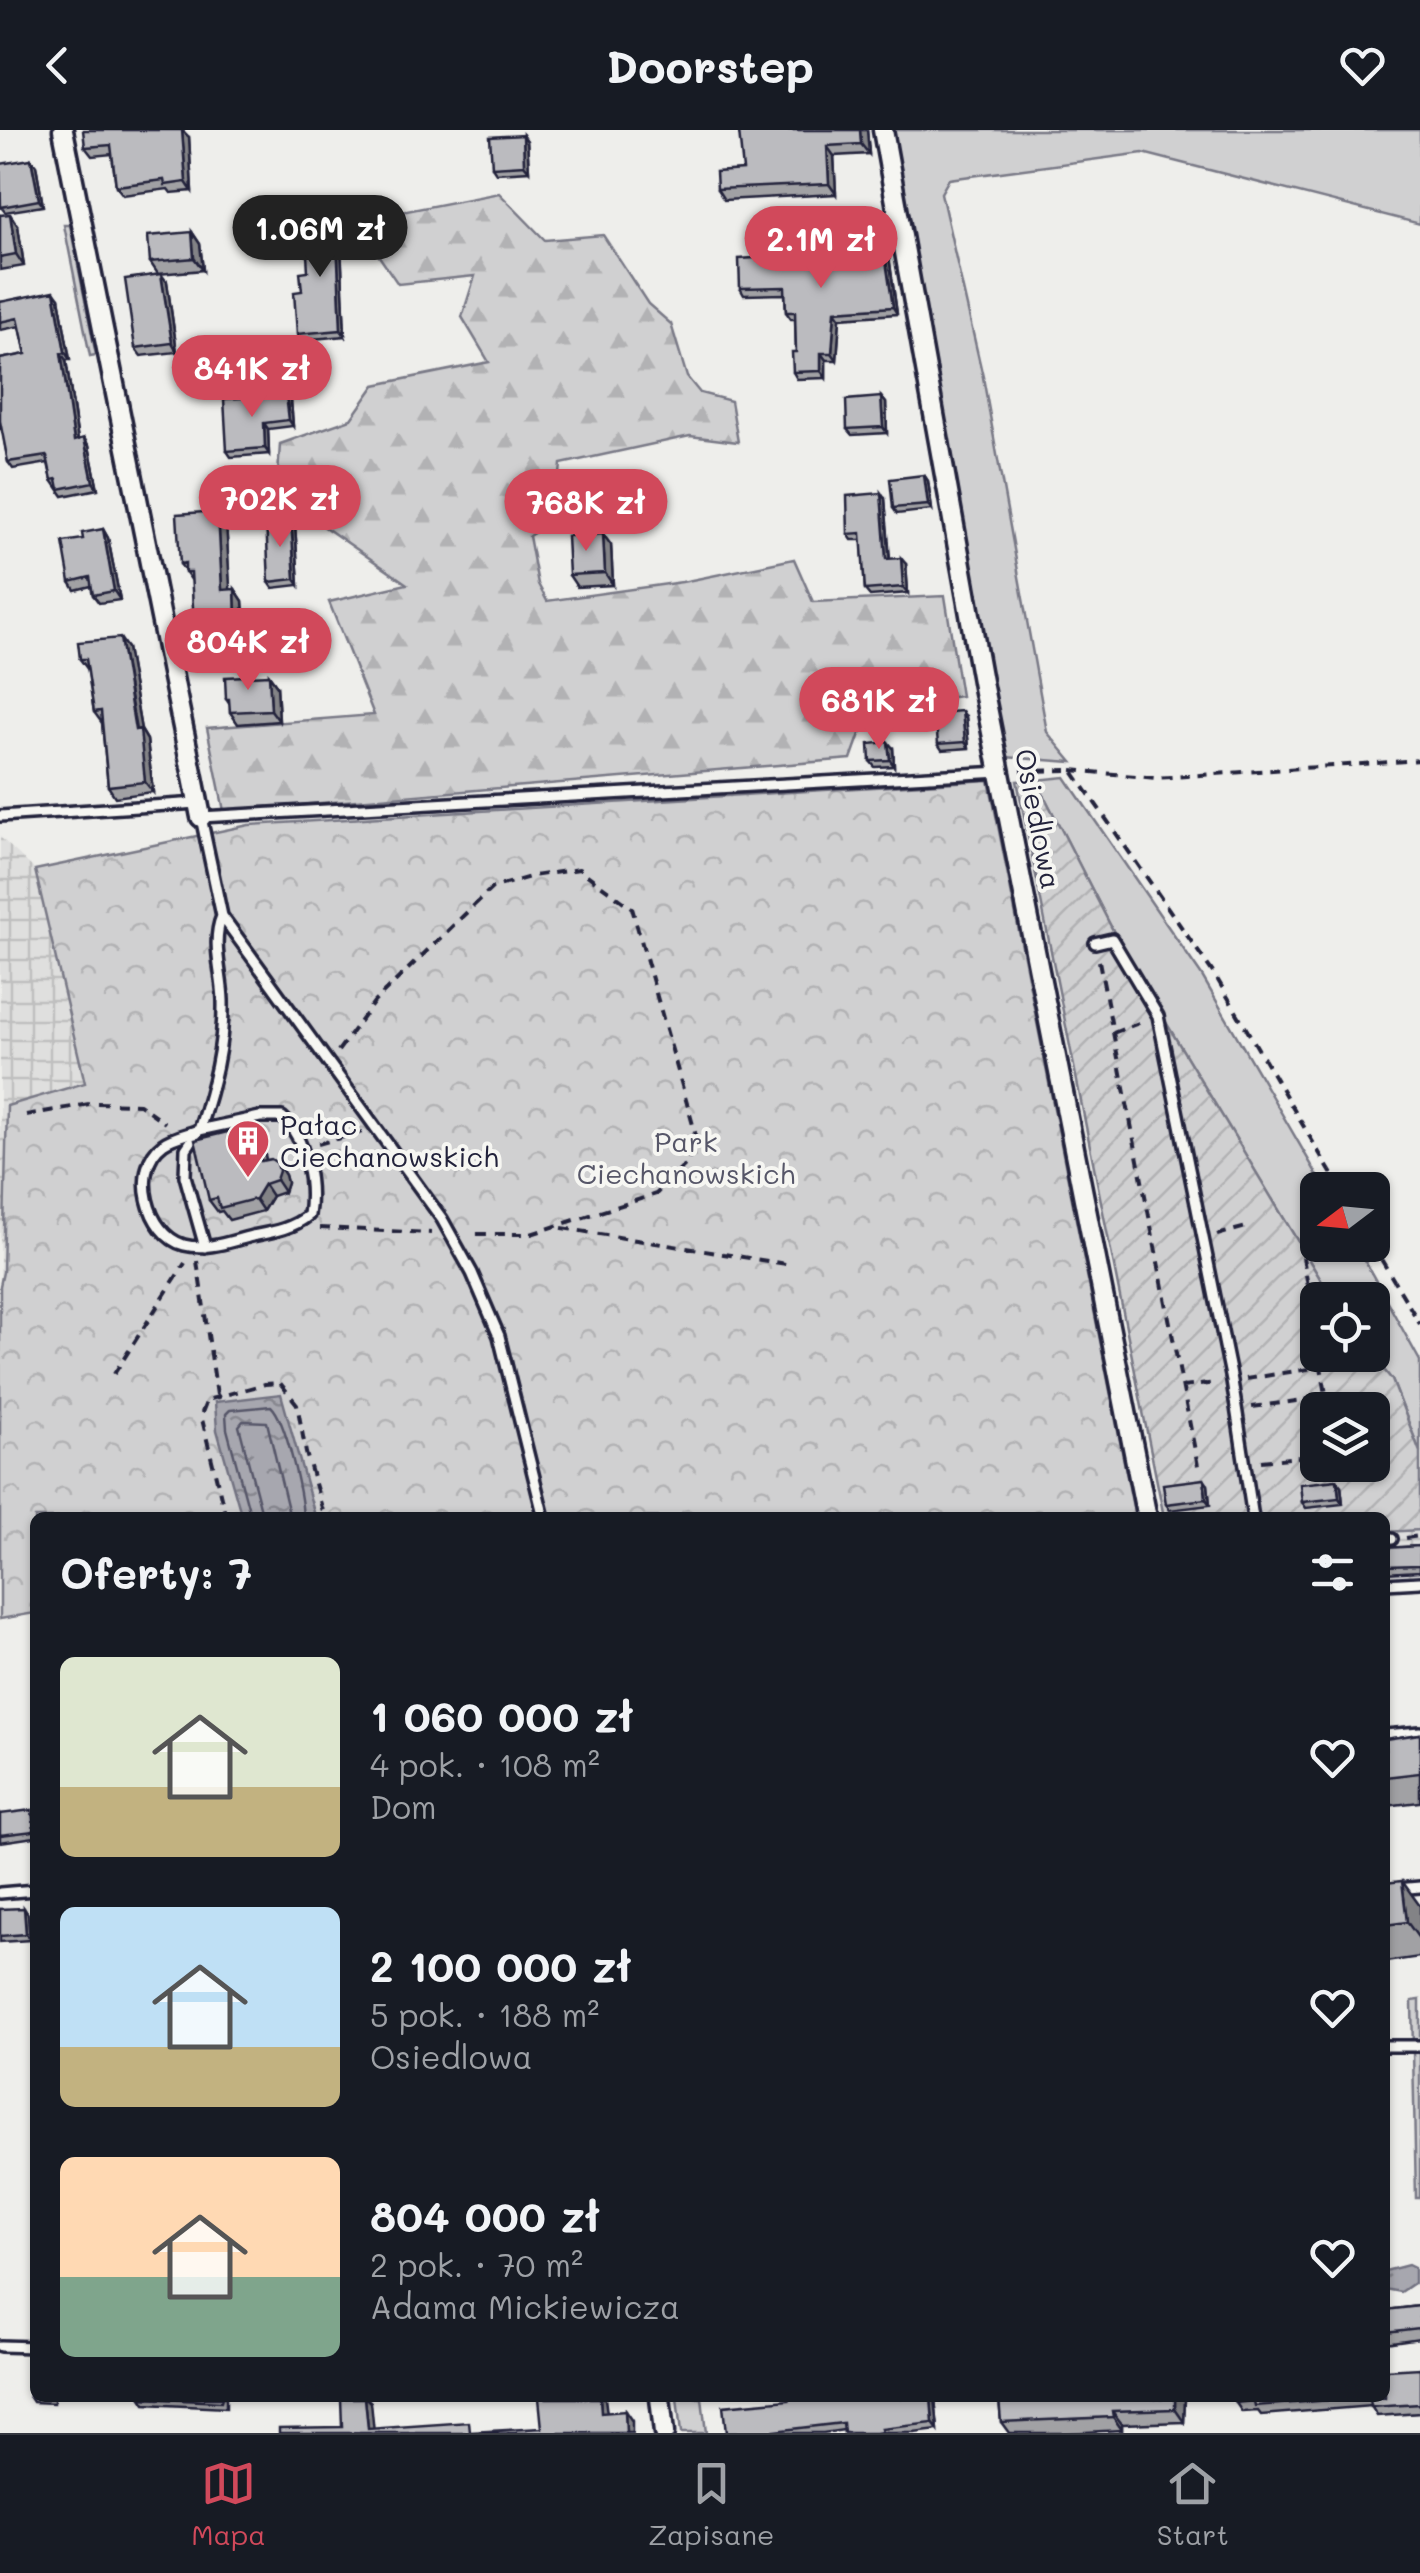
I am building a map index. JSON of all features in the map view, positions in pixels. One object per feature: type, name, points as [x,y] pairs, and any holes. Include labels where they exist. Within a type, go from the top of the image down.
[{"type":"street","points":[[62,130],[199,810]]},
{"type":"street","name":"Osiedlowa","points":[[883,130],[1000,772],[1146,1512]]},
{"type":"street","points":[[660,2402],[664,2433]]},
{"type":"lane","points":[[0,816],[1000,772]]},
{"type":"lane","points":[[199,810],[222,916],[330,1062],[450,1234],[472,1274],[499,1336],[543,1512]]},
{"type":"lane","points":[[200,1247],[186,1176],[186,1149],[199,1130],[217,1074],[223,1000],[216,930],[222,916]]},
{"type":"lane","points":[[1095,943],[1112,939],[1158,1016],[1232,1381],[1252,1512]]},
{"type":"lane","points":[[282,1117],[296,1129],[301,1148],[312,1198],[309,1216],[296,1226],[200,1247],[181,1244],[160,1228],[145,1193],[146,1165],[162,1144],[199,1130],[282,1117]]},
{"type":"lane","points":[[1390,1584],[1420,1582]]},
{"type":"lane","points":[[1390,1734],[1420,1732]]},
{"type":"lane","points":[[1390,1890],[1420,1887]]},
{"type":"lane","points":[[0,1894],[30,1891]]},
{"type":"lane","points":[[1390,2046],[1420,2046]]},
{"type":"lane","points":[[0,2346],[30,2347]]},
{"type":"path","points":[[1000,772],[1072,770],[1156,778],[1420,760]]},
{"type":"path","points":[[1072,770],[1216,977],[1330,1172]]},
{"type":"path","points":[[296,1226],[450,1234],[530,1234],[557,1228],[656,1194],[688,1162],[695,1132],[632,908],[580,868],[492,888],[374,1002],[330,1062]]},
{"type":"path","points":[[1095,943],[1198,1466]]},
{"type":"path","points":[[1113,1033],[1158,1016]]},
{"type":"path","points":[[26,1115],[96,1103],[138,1104],[164,1122],[199,1130]]},
{"type":"path","points":[[301,1148],[376,1129]]},
{"type":"path","points":[[557,1228],[786,1264]]},
{"type":"path","points":[[1203,1238],[1246,1228]]},
{"type":"path","points":[[114,1374],[200,1247]]},
{"type":"path","points":[[200,1247],[217,1395]]},
{"type":"path","points":[[1383,1262],[1420,1324]]},
{"type":"path","points":[[1182,1388],[1300,1371]]},
{"type":"path","points":[[225,1512],[201,1414],[206,1400],[280,1383],[297,1404],[306,1453],[324,1512]]},
{"type":"path","points":[[1237,1408],[1300,1400]]},
{"type":"path","points":[[1246,1463],[1300,1456]]},
{"type":"shaded area","points":[[0,837],[35,870],[85,1084],[0,1286]]},
{"type":"shaded area","points":[[1420,1530],[1420,1574],[1390,1576],[1390,1532]]},
{"type":"green space","points":[[892,130],[1420,130],[1420,224],[1143,153],[949,179],[941,193],[983,377],[1047,732],[1072,762],[1005,757]]},
{"type":"green space","points":[[499,193],[545,240],[603,235],[648,304],[671,324],[687,377],[700,393],[731,401],[738,442],[690,436],[561,464],[557,506],[561,516],[529,536],[538,584],[547,601],[682,582],[794,559],[813,602],[945,596],[961,696],[869,709],[851,759],[224,811],[207,728],[374,715],[329,602],[407,584],[310,517],[276,507],[280,444],[351,419],[375,385],[489,362],[462,317],[475,276],[398,284],[355,221]]},
{"type":"green space","points":[[64,225],[70,225],[96,355],[90,356]]},
{"type":"green space","points":[[1065,777],[1202,976],[1316,1172],[1300,1172],[1300,1245],[1126,956],[1036,780]]},
{"type":"green space","name":"Park Ciechanowskich","points":[[989,780],[1134,1512],[30,1512],[30,1614],[0,1619],[0,1286],[7,1106],[85,1083],[35,870],[249,825]]},
{"type":"green space","points":[[1036,780],[1126,956],[1300,1245],[1300,1262],[1310,1262],[1322,1282],[1300,1282],[1300,1372],[1386,1372],[1392,1380],[1420,1452],[1420,1530],[1390,1532],[1390,1512],[1163,1512],[1017,781]]},
{"type":"green space","points":[[1310,1262],[1365,1262],[1376,1282],[1322,1282]]},
{"type":"green space","points":[[1390,1307],[1420,1361],[1420,1452],[1386,1372],[1390,1372]]},
{"type":"green space","points":[[1420,2000],[1420,2198],[1416,2198],[1412,2001]]},
{"type":"green space","points":[[677,2402],[702,2402],[706,2433],[681,2433]]},
{"type":"water","points":[[281,1394],[314,1512],[241,1512],[217,1430],[215,1402]]},
{"type":"water","points":[[1408,2265],[1414,2268],[1414,2283],[1401,2292],[1390,2290],[1390,2270]]},
{"type":"building","points":[[83,130],[182,130],[186,182],[165,185],[164,180],[116,186],[111,145],[85,147]]},
{"type":"building","points":[[860,130],[861,144],[827,146],[829,184],[717,189],[716,172],[743,170],[739,132]]},
{"type":"building","points":[[523,135],[524,165],[492,167],[490,137]]},
{"type":"building","points":[[31,159],[39,200],[1,207],[0,164]]},
{"type":"building","points":[[10,214],[16,254],[0,257],[0,215]]},
{"type":"building","points":[[336,216],[341,330],[297,334],[294,292],[302,291],[300,272],[308,271],[305,219]]},
{"type":"building","points":[[192,232],[194,258],[150,262],[148,236]]},
{"type":"building","points":[[882,235],[893,307],[835,311],[832,353],[821,353],[821,371],[793,372],[795,312],[786,312],[785,287],[740,288],[739,259],[754,258],[753,248],[774,247],[775,255],[849,256],[849,252],[859,251],[859,236]]},
{"type":"building","points":[[161,274],[172,343],[135,348],[125,279]]},
{"type":"building","points":[[54,291],[74,441],[84,438],[93,482],[59,489],[57,479],[52,480],[47,456],[8,462],[0,421],[0,359],[26,354],[18,318],[0,322],[0,302]]},
{"type":"building","points":[[286,395],[289,420],[264,423],[265,448],[227,451],[224,399]]},
{"type":"building","points":[[881,397],[883,427],[847,429],[846,400]]},
{"type":"building","points":[[924,475],[928,505],[893,508],[890,479]]},
{"type":"building","points":[[881,493],[886,559],[901,558],[903,587],[865,590],[861,533],[848,534],[847,496]]},
{"type":"building","points":[[218,511],[222,590],[235,589],[236,621],[194,625],[191,572],[185,572],[185,563],[180,564],[177,514]]},
{"type":"building","points":[[291,519],[295,579],[269,582],[266,520]]},
{"type":"building","points":[[103,529],[114,591],[93,595],[90,577],[70,582],[63,542],[83,539],[82,533]]},
{"type":"building","points":[[603,534],[605,573],[569,575],[567,536]]},
{"type":"building","points":[[120,638],[135,730],[140,729],[145,782],[108,786],[101,711],[94,712],[86,659],[80,659],[78,642]]},
{"type":"building","points":[[269,675],[271,710],[230,712],[225,677]]},
{"type":"building","points":[[962,711],[965,742],[938,744],[935,713]]},
{"type":"building","points":[[888,742],[890,760],[870,761],[869,744]]},
{"type":"building","name":"Pałac Ciechanowskich","points":[[252,1126],[261,1161],[271,1159],[277,1163],[276,1180],[264,1184],[255,1199],[220,1208],[217,1198],[209,1200],[195,1140]]},
{"type":"building","points":[[1204,1479],[1206,1499],[1166,1504],[1163,1484]]},
{"type":"building","points":[[1337,1482],[1339,1498],[1302,1502],[1300,1484]]},
{"type":"building","points":[[1420,1546],[1420,1565],[1390,1566],[1390,1548]]},
{"type":"building","points":[[1420,1734],[1420,1773],[1390,1776],[1390,1738]]},
{"type":"building","points":[[30,1810],[30,1831],[0,1835],[0,1814]]},
{"type":"building","points":[[1402,1881],[1407,1922],[1390,1924],[1390,1882]]},
{"type":"building","points":[[24,1908],[26,1934],[0,1936],[0,1909]]},
{"type":"building","points":[[1420,2306],[1420,2328],[1390,2331],[1390,2309]]},
{"type":"building","points":[[28,2349],[30,2349],[30,2396]]},
{"type":"building","points":[[1420,2368],[1420,2404],[1371,2407],[1370,2402],[1390,2402],[1390,2370]]},
{"type":"building","points":[[341,2402],[365,2402],[368,2429],[469,2422],[470,2432],[542,2428],[539,2402],[600,2402],[601,2413],[625,2411],[626,2433],[279,2433],[279,2428],[342,2427]]},
{"type":"building","points":[[767,2402],[931,2402],[933,2423],[881,2429],[876,2433],[844,2433],[843,2423],[773,2433],[726,2433],[723,2406]]},
{"type":"building","points":[[999,2402],[1175,2402],[1175,2409],[1112,2411],[1113,2417],[1001,2422]]},
{"type":"building","points":[[1254,2402],[1306,2402],[1255,2406]]},
{"type":"place","name":"Pałac Ciechanowskich","points":[[248,1179]]}]
